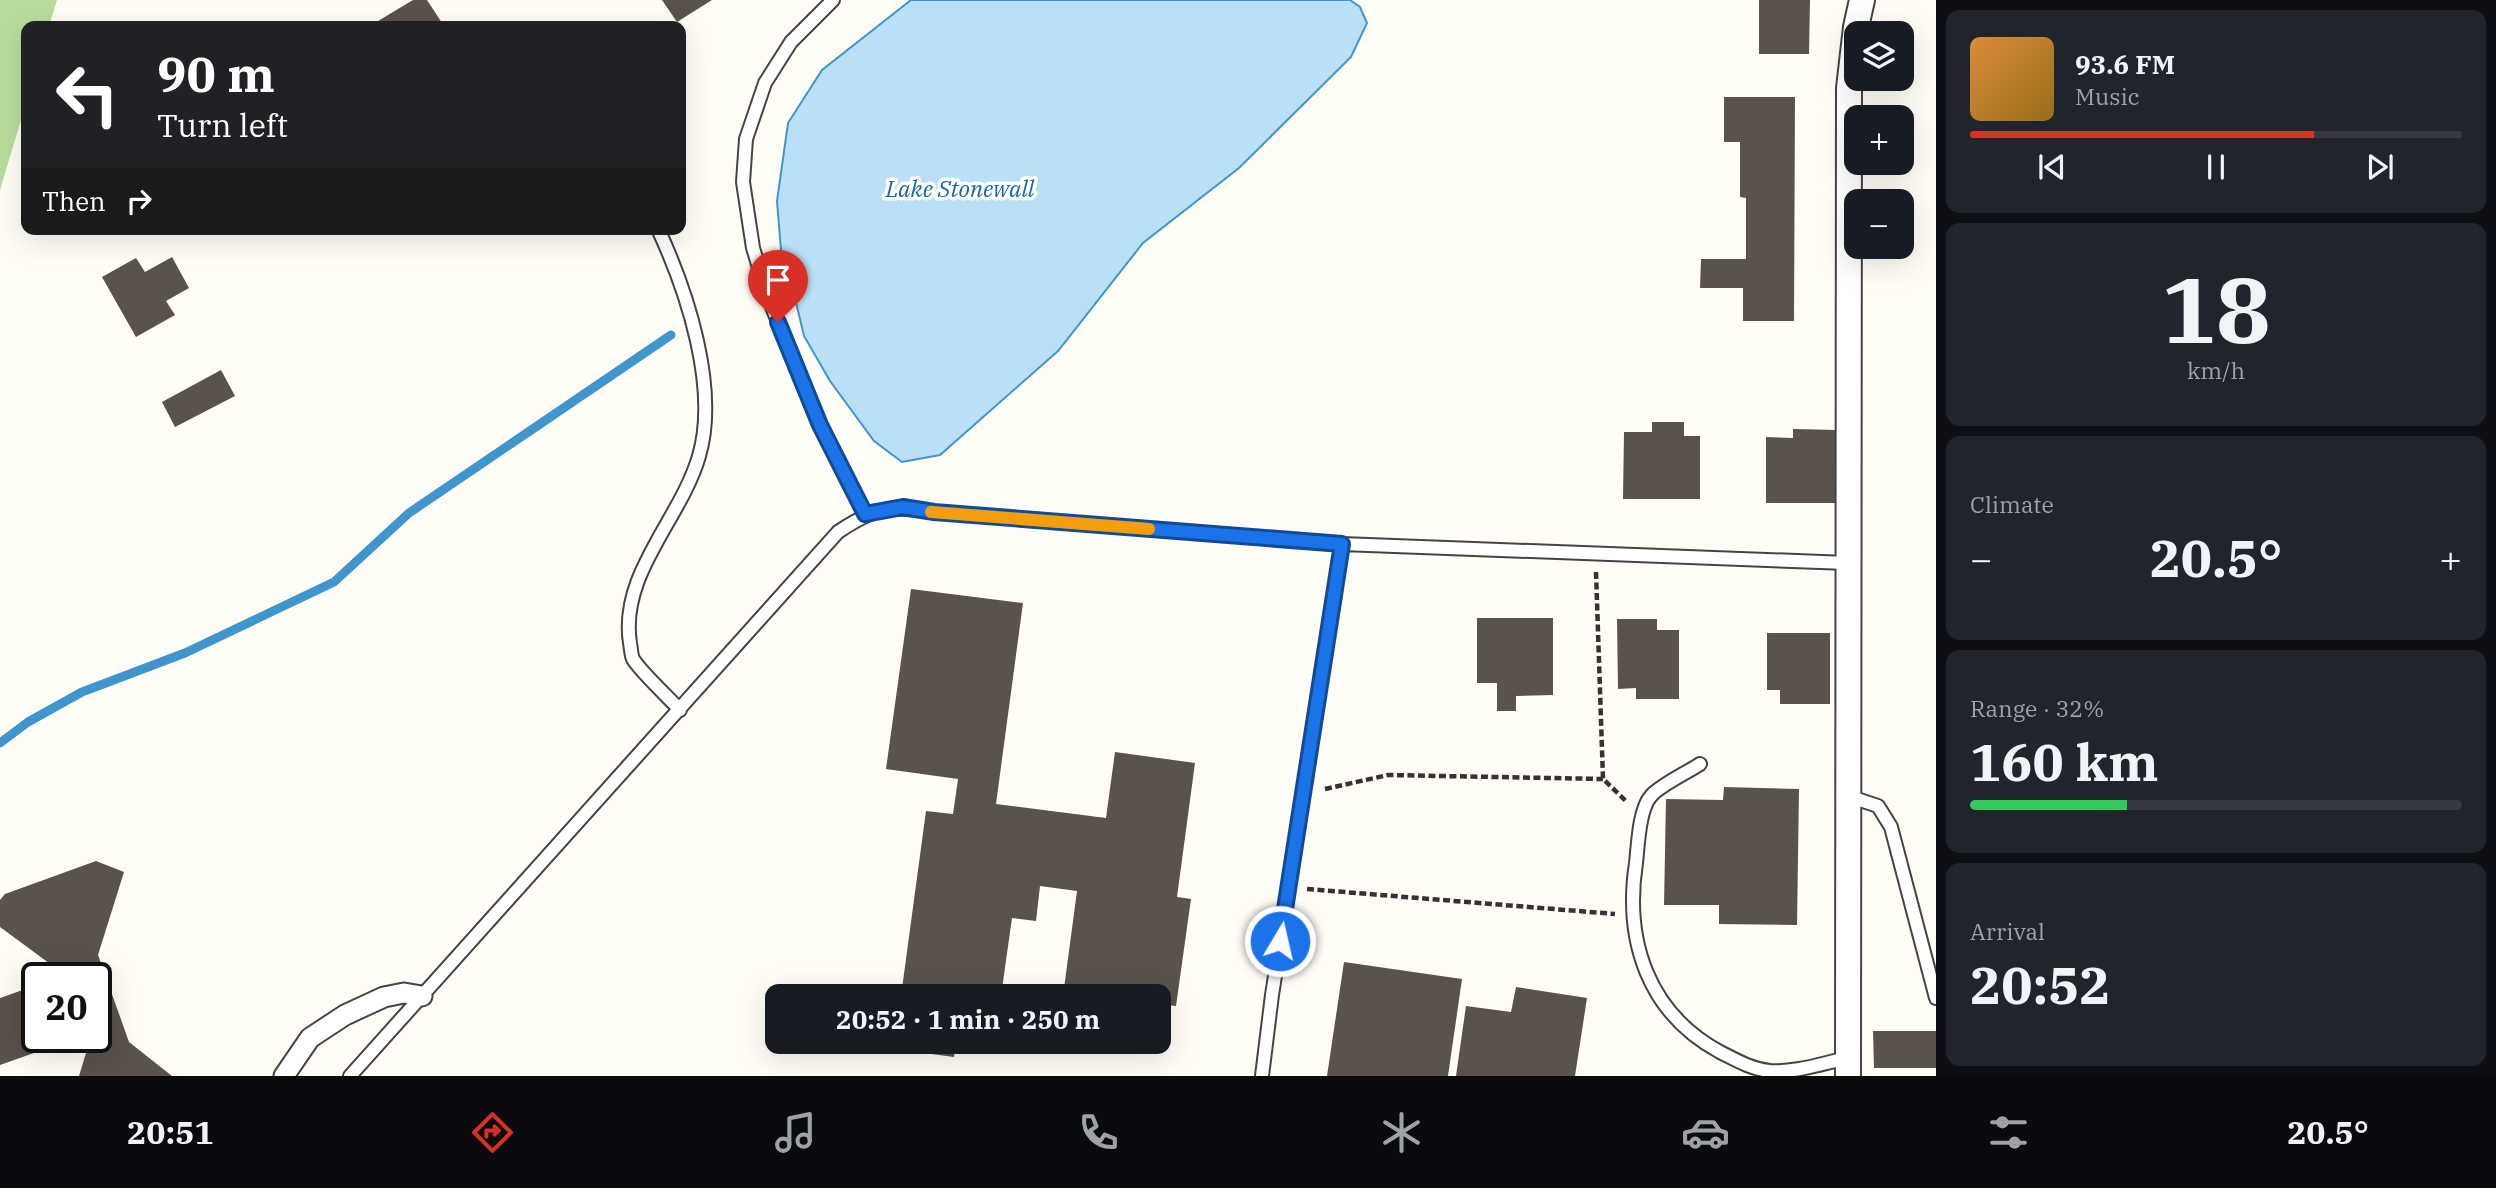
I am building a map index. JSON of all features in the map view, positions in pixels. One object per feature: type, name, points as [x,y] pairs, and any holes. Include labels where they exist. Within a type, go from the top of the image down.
[{"type":"street","points":[[1848,1067],[1849,88],[1862,0]]},
{"type":"street","points":[[284,1076],[310,1038],[345,1015],[384,997],[404,993],[422,996]]},
{"type":"lane","points":[[833,0],[791,43],[765,83],[746,139],[743,182],[754,247],[768,297],[820,425],[865,514]]},
{"type":"lane","points":[[660,235],[690,309],[706,405],[699,455],[680,503],[649,556],[632,597],[627,627],[633,658],[680,710]]},
{"type":"lane","points":[[350,1076],[838,532],[865,514],[903,507],[934,512],[1342,544],[1848,563]]},
{"type":"lane","points":[[1262,1076],[1288,888],[1342,544]]},
{"type":"lane","points":[[1700,764],[1650,796],[1642,816],[1633,880],[1633,916],[1644,972],[1656,993],[1685,1029],[1702,1042],[1747,1066],[1770,1071],[1848,1067]]},
{"type":"lane","points":[[1848,796],[1878,806],[1891,827],[1936,998]]},
{"type":"path","points":[[1595,553],[1603,779]]},
{"type":"path","points":[[1303,794],[1388,775],[1603,779],[1642,816]]},
{"type":"path","points":[[1288,888],[1633,916]]},
{"type":"green space","points":[[0,0],[57,0],[51,21],[21,21],[21,120],[0,190]]},
{"type":"water","name":"Lake Stonewall","points":[[911,0],[1350,0],[1360,7],[1367,23],[1351,57],[1239,168],[1143,243],[1058,351],[940,455],[902,462],[874,441],[830,381],[804,336],[793,290],[782,262],[777,201],[788,123],[822,70]]},
{"type":"building","points":[[413,0],[427,0],[441,21],[378,21]]},
{"type":"building","points":[[662,0],[712,0],[679,21]]},
{"type":"building","points":[[1759,0],[1810,0],[1809,54],[1759,54]]},
{"type":"building","points":[[1724,97],[1795,97],[1794,321],[1743,321],[1743,288],[1700,288],[1701,259],[1746,259],[1746,198],[1740,197],[1740,142],[1724,142]]},
{"type":"building","points":[[172,257],[189,288],[166,301],[175,315],[136,337],[102,277],[136,258],[145,272]]},
{"type":"building","points":[[221,370],[235,396],[175,427],[162,402]]},
{"type":"building","points":[[1652,422],[1684,422],[1684,436],[1700,436],[1700,499],[1623,499],[1624,432],[1652,432]]},
{"type":"building","points":[[1793,429],[1839,430],[1839,503],[1766,503],[1766,437],[1793,438]]},
{"type":"building","points":[[911,589],[1023,603],[996,804],[1106,818],[1115,752],[1195,763],[1177,897],[1191,899],[1176,1006],[1171,1005],[1171,984],[1065,984],[1077,891],[1040,886],[1036,921],[1012,918],[1003,984],[903,984],[926,811],[953,814],[958,779],[886,769]]},
{"type":"building","points":[[1477,618],[1553,618],[1553,695],[1516,696],[1516,711],[1497,711],[1497,683],[1477,683]]},
{"type":"building","points":[[1617,619],[1657,619],[1657,630],[1679,630],[1679,699],[1636,699],[1636,688],[1618,689]]},
{"type":"building","points":[[1767,633],[1830,633],[1830,704],[1780,704],[1780,690],[1767,690]]},
{"type":"building","points":[[1724,787],[1799,789],[1797,925],[1719,924],[1719,905],[1664,905],[1666,799],[1723,800]]},
{"type":"building","points":[[96,861],[124,872],[98,955],[100,962],[48,962],[0,927],[0,900],[5,894]]},
{"type":"building","points":[[1344,962],[1462,979],[1448,1076],[1327,1076]]},
{"type":"building","points":[[1516,987],[1587,998],[1575,1076],[1456,1076],[1466,1006],[1511,1012]]},
{"type":"building","points":[[21,991],[21,1053],[34,1053],[0,1065],[0,998]]},
{"type":"building","points":[[112,994],[129,1042],[172,1076],[79,1076],[86,1053],[112,1053]]},
{"type":"building","points":[[1873,1031],[1936,1031],[1936,1068],[1874,1068]]},
{"type":"building","points":[[932,1054],[954,1054],[954,1057]]},
{"type":"waterway","points":[[0,743],[28,722],[82,692],[185,653],[334,582],[409,513],[671,335]]},
{"type":"slow traffic","points":[[931,512],[1149,529]]},
{"type":"route","points":[[778,322],[820,425],[865,514],[903,507],[934,512],[1342,544],[1280,941]]}]
